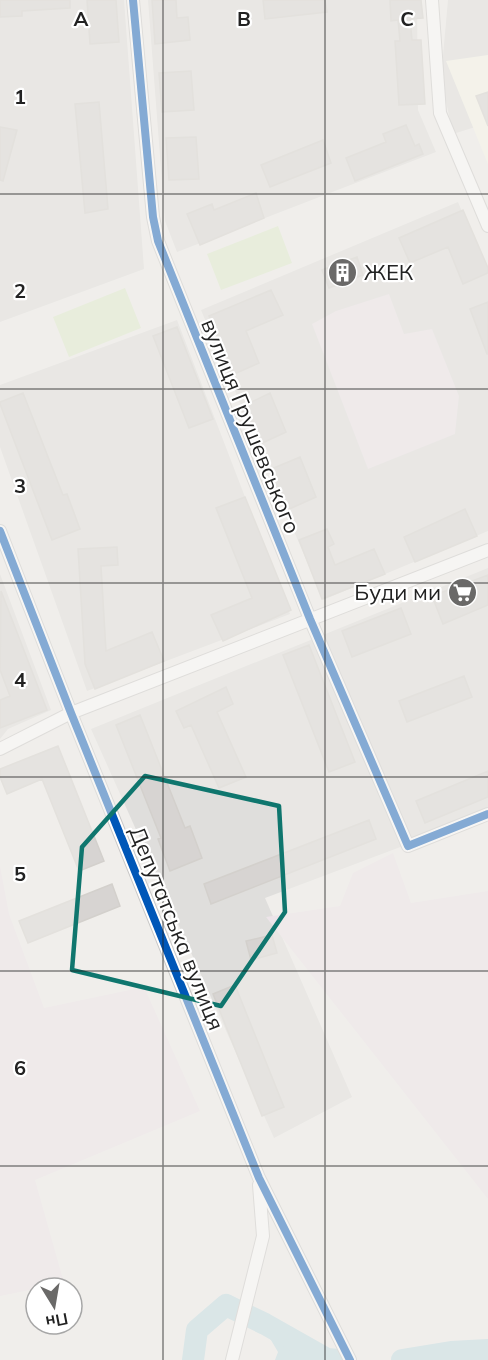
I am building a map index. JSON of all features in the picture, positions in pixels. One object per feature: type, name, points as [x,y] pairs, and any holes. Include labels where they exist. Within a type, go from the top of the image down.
[{"type":"street","name":"вулиця Грушевського","points":[[134,0],[155,230],[310,619],[408,846],[488,814]]},
{"type":"street","points":[[432,0],[440,113],[488,226]]},
{"type":"street","name":"Депутатська вулиця","points":[[0,531],[259,1178],[350,1360]]},
{"type":"street","points":[[0,749],[71,713],[488,550]]},
{"type":"street","points":[[233,1354],[263,1236],[259,1178]]},
{"type":"highlighted area","points":[[145,776],[279,806],[285,912],[221,1006],[72,970],[82,847]]},
{"type":"shaded area","points":[[0,0],[124,0],[144,269],[0,322]]},
{"type":"shaded area","points":[[148,0],[417,0],[418,110],[436,152],[177,252],[165,221]]},
{"type":"shaded area","points":[[448,0],[488,0],[488,123],[453,134],[441,78]]},
{"type":"shaded area","points":[[488,55],[488,164],[446,61]]},
{"type":"shaded area","points":[[458,202],[488,274],[488,531],[323,600],[201,310]]},
{"type":"shaded area","name":"ЖЕК","points":[[389,294],[404,334],[432,329],[459,396],[455,434],[368,469],[312,324],[336,311]]},
{"type":"shaded area","points":[[177,320],[290,614],[87,691],[0,447],[0,385]]},
{"type":"shaded area","points":[[488,568],[488,814],[265,898],[352,1097],[274,1138],[91,729]]},
{"type":"shaded area","points":[[0,574],[51,710],[8,729],[0,739]]},
{"type":"shaded area","points":[[393,853],[411,903],[488,891],[488,1199],[266,917],[340,906],[353,873]]},
{"type":"shaded area","points":[[0,866],[9,914],[44,1008],[144,987],[200,1111],[35,1180],[62,1276],[24,1276],[24,1291],[0,1296]]},
{"type":"green space","points":[[278,226],[292,263],[221,290],[207,254]]},
{"type":"green space","points":[[125,288],[141,328],[69,357],[53,317]]},
{"type":"water","points":[[265,1324],[327,1359],[338,1360],[275,1360],[278,1352],[268,1335]]},
{"type":"building","points":[[0,0],[70,0],[70,8],[22,11],[22,16],[0,17]]},
{"type":"building","points":[[87,0],[116,0],[119,42],[90,44]]},
{"type":"building","points":[[152,0],[176,0],[177,18],[188,17],[190,40],[155,44]]},
{"type":"building","points":[[263,0],[325,0],[327,12],[265,19]]},
{"type":"building","points":[[390,0],[421,0],[423,18],[410,19],[412,40],[421,40],[425,104],[399,105],[395,41],[400,41],[398,20],[391,21]]},
{"type":"building","points":[[191,71],[194,110],[162,112],[159,73]]},
{"type":"building","points":[[488,92],[488,126],[476,96]]},
{"type":"building","points":[[99,102],[108,209],[85,213],[75,104]]},
{"type":"building","points":[[406,125],[415,146],[419,144],[423,154],[355,181],[346,158],[386,142],[383,134]]},
{"type":"building","points":[[0,127],[17,130],[3,181],[0,180]]},
{"type":"building","points":[[196,137],[199,179],[169,180],[166,138]]},
{"type":"building","points":[[323,140],[331,163],[270,187],[261,165]]},
{"type":"building","points":[[256,193],[264,218],[200,245],[187,214],[212,204],[214,210]]},
{"type":"building","points":[[463,210],[488,268],[488,273],[463,284],[448,247],[410,263],[399,238]]},
{"type":"building","name":"ЖЕК","points":[[357,257],[363,275],[329,288],[322,270]]},
{"type":"building","points":[[271,290],[283,315],[246,331],[259,363],[232,375],[209,316]]},
{"type":"building","points":[[488,302],[488,354],[487,354],[470,309]]},
{"type":"building","points":[[177,327],[213,419],[189,428],[153,336]]},
{"type":"building","points":[[23,393],[63,495],[67,494],[80,529],[52,540],[0,404],[0,402]]},
{"type":"building","points":[[270,393],[286,432],[256,446],[241,407]]},
{"type":"building","points":[[300,457],[316,497],[285,511],[269,470]]},
{"type":"building","points":[[245,497],[291,610],[223,641],[211,615],[252,598],[216,508]]},
{"type":"building","points":[[465,509],[477,536],[415,562],[404,537]]},
{"type":"building","points":[[327,529],[334,544],[328,547],[335,565],[374,549],[385,574],[322,599],[299,540]]},
{"type":"building","points":[[117,547],[118,565],[101,566],[106,651],[152,632],[164,661],[95,689],[85,664],[78,549]]},
{"type":"building","points":[[488,575],[488,605],[443,624],[432,596]]},
{"type":"building","points":[[1,591],[47,710],[0,728],[0,700],[10,696],[0,670]]},
{"type":"building","points":[[401,608],[411,634],[352,657],[342,631]]},
{"type":"building","points":[[309,645],[355,762],[329,772],[283,655]]},
{"type":"building","points":[[464,676],[472,697],[407,722],[399,701]]},
{"type":"building","points":[[226,687],[233,704],[217,712],[246,777],[219,788],[191,725],[184,728],[176,711]]},
{"type":"building","points":[[140,715],[185,828],[190,826],[202,858],[170,871],[158,839],[161,838],[116,725]]},
{"type":"building","points":[[58,746],[104,861],[79,871],[42,779],[7,794],[0,777],[0,769]]},
{"type":"building","points":[[488,771],[488,797],[425,823],[416,801]]},
{"type":"building","points":[[369,820],[376,839],[211,904],[204,884]]},
{"type":"building","points":[[112,884],[120,906],[28,943],[19,921]]},
{"type":"building","points":[[272,935],[277,953],[251,960],[246,941]]},
{"type":"building","points":[[235,985],[284,1107],[262,1116],[213,994]]},
{"type":"waterway","points":[[193,1360],[197,1330],[226,1305],[327,1359],[339,1360]]},
{"type":"waterway","points":[[402,1360],[451,1352],[488,1350]]},
{"type":"cycle path","points":[[133,0],[153,217],[158,241],[310,619],[408,846],[488,814]]},
{"type":"cycle path","points":[[0,531],[259,1178],[350,1360]]},
{"type":"place","name":"ЖЕК","points":[[343,272]]},
{"type":"place","name":"Буди ми","points":[[462,592]]}]
